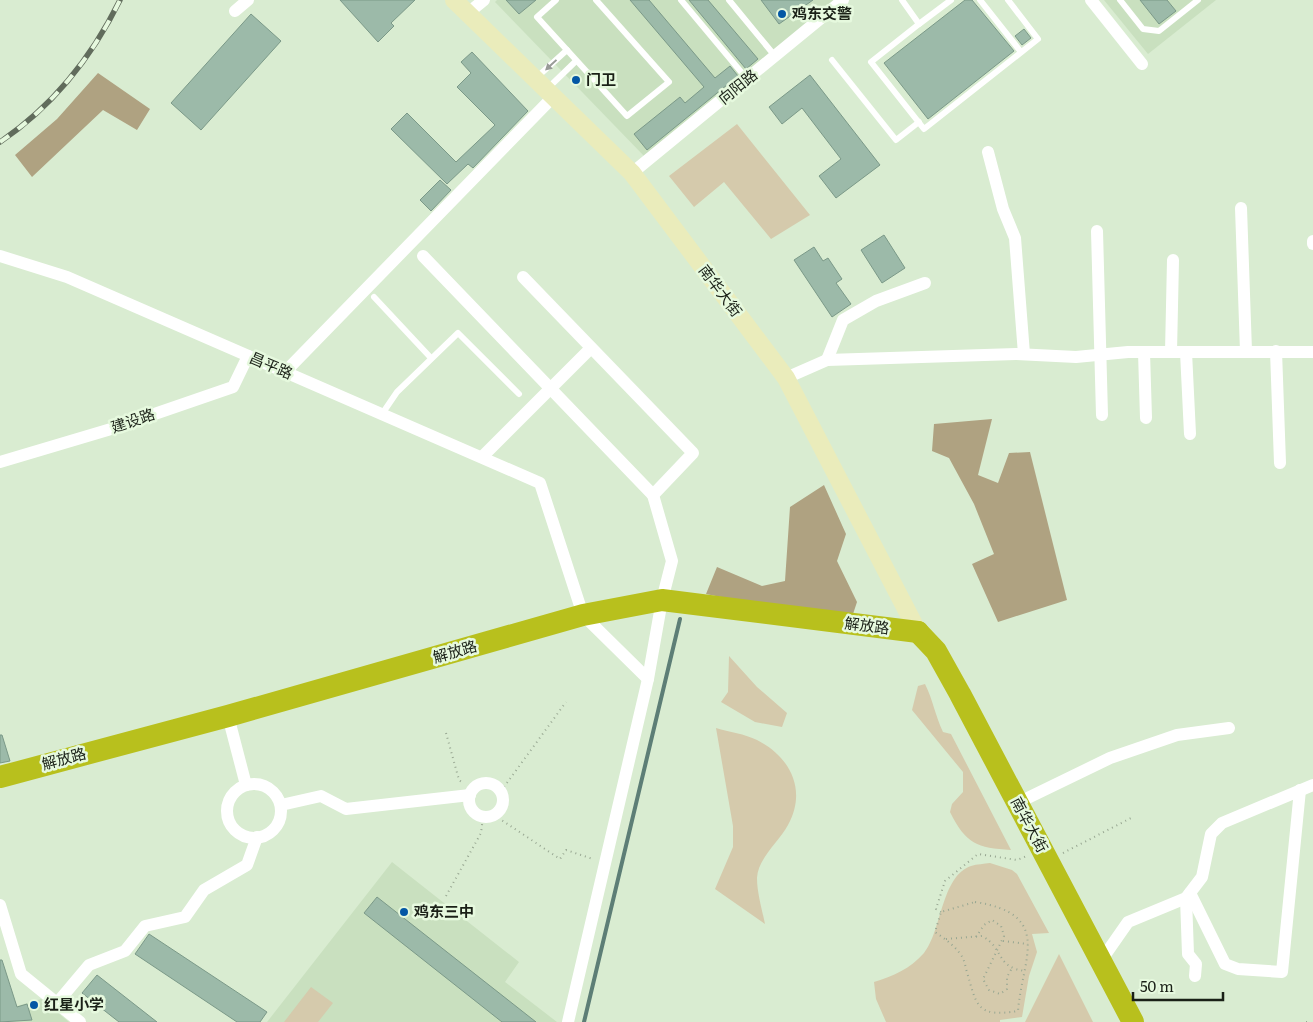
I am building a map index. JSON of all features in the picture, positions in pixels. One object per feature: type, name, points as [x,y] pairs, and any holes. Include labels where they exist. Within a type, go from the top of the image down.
[{"type":"highway","name":"解放路","points":[[0,777],[228,716],[583,615],[662,600],[918,632]]},
{"type":"highway","name":"南华大街","points":[[918,632],[936,651],[1013,805],[1097,966],[1120,1022]]},
{"type":"highway","name":"南华大街","points":[[1097,966],[1133,1022]]},
{"type":"main road","name":"南华大街","points":[[454,0],[632,173],[786,378],[918,632]]},
{"type":"street","points":[[235,11],[248,0]]},
{"type":"street","points":[[468,14],[484,0]]},
{"type":"street","name":"向阳路","points":[[632,173],[843,0]]},
{"type":"street","points":[[1091,0],[1142,64]]},
{"type":"street","points":[[285,372],[545,88]]},
{"type":"street","points":[[988,152],[1002,209],[1014,238],[1024,354]]},
{"type":"street","points":[[1241,208],[1246,351]]},
{"type":"street","points":[[1096,231],[1102,415]]},
{"type":"street","name":"昌平路","points":[[0,256],[67,278],[540,483],[583,615]]},
{"type":"street","points":[[422,256],[653,495],[672,561],[662,600],[648,679],[568,1022]]},
{"type":"street","points":[[1171,352],[1173,260]]},
{"type":"street","points":[[523,277],[693,453],[653,495]]},
{"type":"street","points":[[828,360],[843,320],[876,301],[925,283]]},
{"type":"street","points":[[482,457],[591,348]]},
{"type":"street","points":[[1276,351],[1280,464]]},
{"type":"street","points":[[786,378],[828,360],[1024,354],[1076,357],[1144,352],[1313,352]]},
{"type":"street","points":[[1144,352],[1146,418]]},
{"type":"street","points":[[1186,352],[1190,434]]},
{"type":"street","name":"建设路","points":[[0,462],[111,429],[233,387],[248,356]]},
{"type":"street","points":[[583,615],[648,679]]},
{"type":"street","points":[[228,716],[246,785]]},
{"type":"street","points":[[1013,805],[1110,758],[1177,735],[1229,728]]},
{"type":"street","points":[[488,783],[498,787],[503,796],[502,807],[489,816],[473,811],[469,800],[472,792],[477,786],[488,783]]},
{"type":"street","points":[[246,785],[264,785],[272,790],[281,805],[278,822],[273,830],[257,837],[240,833],[233,827],[227,811],[232,795],[246,785]]},
{"type":"street","points":[[1097,966],[1128,922],[1188,895],[1202,877],[1211,834],[1222,823],[1313,785]]},
{"type":"street","points":[[1188,895],[1225,964],[1238,969],[1282,972],[1300,790]]},
{"type":"street","points":[[281,805],[321,796],[346,809],[472,792]]},
{"type":"street","points":[[57,1003],[89,965],[125,950],[145,926],[185,917],[204,890],[247,865],[257,837]]},
{"type":"street","points":[[1188,895],[1188,954],[1196,964],[1195,976]]},
{"type":"street","points":[[0,905],[21,974],[80,1022]]},
{"type":"lane","points":[[556,0],[537,17],[627,116],[669,82],[596,0]]},
{"type":"lane","points":[[681,0],[747,79]]},
{"type":"lane","points":[[729,0],[775,56]]},
{"type":"lane","points":[[902,0],[919,24]]},
{"type":"lane","points":[[951,0],[871,62],[924,129],[1038,39],[1008,0]]},
{"type":"lane","points":[[980,0],[1022,52]]},
{"type":"lane","points":[[1120,0],[1143,29],[1159,31],[1198,0]]},
{"type":"lane","points":[[545,88],[567,50]]},
{"type":"lane","points":[[832,60],[896,140],[919,122]]},
{"type":"lane","points":[[545,88],[576,61]]},
{"type":"lane","points":[[374,297],[431,358]]},
{"type":"lane","points":[[382,414],[397,392],[458,332],[519,394]]},
{"type":"path","points":[[501,791],[566,702]]},
{"type":"path","points":[[446,734],[459,780],[472,792]]},
{"type":"path","points":[[446,896],[489,816],[560,859],[566,850],[606,863]]},
{"type":"path","points":[[941,912],[935,932],[962,956],[974,999],[986,1011],[998,1014],[1018,1011],[1028,961],[1028,935],[1017,919],[997,906],[975,902],[941,912],[936,909],[945,881],[978,854],[1017,860],[1041,857],[1133,817]]},
{"type":"path","points":[[976,937],[984,925],[992,920],[1001,926],[1004,936],[998,952],[983,979],[989,990],[1000,994],[1007,989],[1006,977],[1012,968]]},
{"type":"path","points":[[946,940],[982,936],[992,942],[1003,962],[1012,968],[1025,971]]},
{"type":"path","points":[[1003,941],[1028,944]]},
{"type":"shaded area","points":[[497,0],[836,0],[644,156],[495,2]]},
{"type":"shaded area","points":[[1104,0],[1216,0],[1148,54]]},
{"type":"shaded area","points":[[98,73],[150,109],[137,130],[103,110],[32,177],[15,155],[57,119]]},
{"type":"shaded area","points":[[737,124],[810,215],[771,239],[724,182],[694,207],[669,176]]},
{"type":"shaded area","points":[[992,419],[978,475],[998,483],[1009,453],[1030,452],[1067,600],[998,622],[972,564],[994,554],[974,504],[949,458],[932,451],[934,424]]},
{"type":"shaded area","points":[[824,485],[846,534],[837,561],[857,602],[850,623],[706,594],[717,567],[762,586],[785,581],[790,507]]},
{"type":"shaded area","points":[[729,656],[757,687],[787,713],[782,727],[755,722],[721,702],[728,692]]},
{"type":"shaded area","points":[[925,684],[943,732],[951,734],[1011,850],[981,846],[967,838],[950,812],[952,804],[963,792],[963,772],[912,710],[918,686]]},
{"type":"shaded area","points":[[716,728],[752,738],[769,747],[787,765],[796,788],[794,812],[788,825],[765,857],[758,871],[758,889],[765,924],[715,889],[733,847],[733,826]]},
{"type":"shaded area","name":"鸡东三中","points":[[392,862],[519,962],[505,982],[557,1022],[267,1022]]},
{"type":"shaded area","points":[[990,863],[1012,870],[1017,874],[1049,933],[1032,934],[1037,952],[1029,976],[1022,1017],[1000,1020],[1000,1022],[886,1022],[876,999],[874,982],[901,971],[919,959],[935,932],[943,905],[954,881],[961,872],[971,866]]},
{"type":"shaded area","points":[[1059,954],[1093,1022],[1025,1022]]},
{"type":"shaded area","points":[[311,987],[333,1003],[318,1022],[284,1022]]},
{"type":"shaded area","name":"红星小学","points":[[41,999],[69,1022],[0,1022],[0,1011]]},
{"type":"building","points":[[340,0],[415,0],[391,23],[394,26],[378,42]]},
{"type":"building","points":[[506,0],[536,0],[519,14]]},
{"type":"building","points":[[630,0],[649,0],[715,78],[730,66],[738,76],[647,150],[634,134],[680,97],[685,103],[704,87]]},
{"type":"building","points":[[689,0],[708,0],[758,59],[746,69]]},
{"type":"building","name":"鸡东交警","points":[[761,0],[813,0],[779,24]]},
{"type":"building","points":[[965,0],[972,0],[1014,51],[928,119],[884,63]]},
{"type":"building","points":[[1140,0],[1167,0],[1176,11],[1159,24]]},
{"type":"building","points":[[251,14],[281,41],[201,130],[171,103]]},
{"type":"building","points":[[1024,29],[1031,38],[1022,45],[1015,36]]},
{"type":"building","points":[[472,52],[528,111],[473,168],[468,164],[447,184],[391,129],[407,113],[456,162],[495,125],[457,87],[471,73],[461,62]]},
{"type":"building","points":[[810,75],[880,165],[836,198],[819,176],[841,159],[802,108],[782,124],[769,107]]},
{"type":"building","points":[[440,180],[451,190],[431,211],[420,200]]},
{"type":"building","points":[[884,235],[905,268],[882,283],[861,250]]},
{"type":"building","points":[[814,247],[823,261],[828,258],[842,279],[836,283],[851,304],[832,317],[794,260]]},
{"type":"building","points":[[0,735],[2,735],[10,761],[0,763]]},
{"type":"building","points":[[377,897],[536,1022],[502,1022],[364,913]]},
{"type":"building","points":[[149,934],[267,1012],[260,1022],[237,1022],[135,954]]},
{"type":"building","points":[[0,960],[2,960],[17,1007],[27,1004],[32,1020],[0,1022]]},
{"type":"building","points":[[97,975],[157,1022],[119,1022],[82,993]]},
{"type":"waterway","points":[[584,1022],[680,619]]},
{"type":"railway","points":[[0,142],[37,113],[69,79],[97,41],[120,0]]},
{"type":"place","name":"鸡东交警","points":[[782,14]]},
{"type":"place","name":"门卫","points":[[576,80]]},
{"type":"place","name":"鸡东三中","points":[[404,912]]},
{"type":"place","name":"红星小学","points":[[34,1005]]}]
